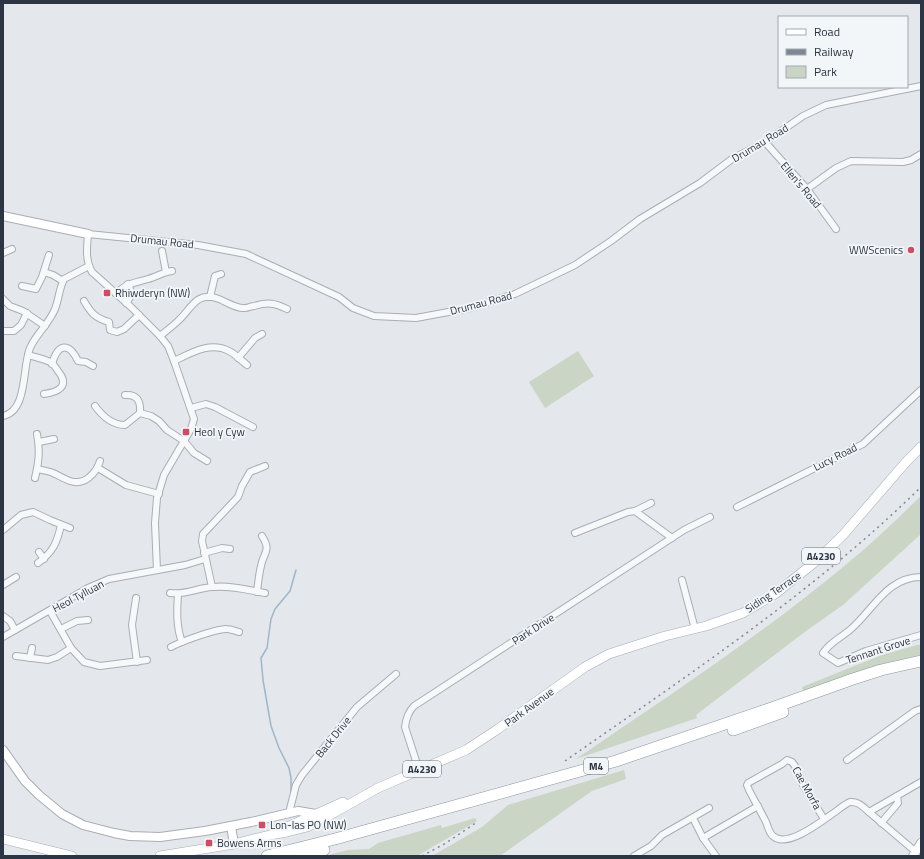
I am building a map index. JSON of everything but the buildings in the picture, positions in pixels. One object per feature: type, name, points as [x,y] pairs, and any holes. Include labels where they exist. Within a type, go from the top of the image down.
[{"type":"highway","name":"M4","points":[[267,856],[335,839],[616,761],[759,713],[853,679],[921,661]]},
{"type":"highway","name":"M4","points":[[300,856],[623,766],[767,719],[855,686],[921,669]]},
{"type":"main road","name":"Drumau Road","points":[[3,216],[88,234]]},
{"type":"main road","name":"Siding Terrace","points":[[694,629],[743,613],[794,579],[843,535],[906,462],[921,447]]},
{"type":"main road","name":"Park Avenue","points":[[302,820],[316,818],[346,806],[366,794],[466,750],[585,667],[609,654],[638,644],[694,629]]},
{"type":"main road","points":[[3,750],[25,781],[62,814],[83,825],[114,833],[145,837],[175,836],[303,811],[316,818]]},
{"type":"main road","points":[[289,813],[295,814],[302,820]]},
{"type":"main road","name":"A4230","points":[[160,856],[234,844],[299,829],[316,818]]},
{"type":"main road","name":"A4230","points":[[270,835],[302,820]]},
{"type":"main road","points":[[231,826],[234,844]]},
{"type":"main road","points":[[3,839],[72,856]]},
{"type":"main road","points":[[915,854],[921,843]]},
{"type":"street","name":"Drumau Road","points":[[88,234],[198,245],[246,254],[339,296],[353,308],[374,316],[416,318],[470,308],[515,294],[552,277],[575,265],[611,241],[640,219],[700,184],[732,159],[765,142],[803,116],[826,105],[921,86]]},
{"type":"street","name":"Ellen's Road","points":[[765,142],[807,189],[836,229]]},
{"type":"street","points":[[807,189],[836,168],[851,161],[903,162],[911,160],[921,154]]},
{"type":"street","points":[[88,234],[88,266],[92,272],[139,315],[168,346],[194,419],[193,425],[164,475],[159,494],[155,523],[157,570]]},
{"type":"street","points":[[3,253],[12,249]]},
{"type":"street","points":[[116,294],[128,284],[147,280],[169,271],[162,251]]},
{"type":"street","points":[[22,286],[36,289],[44,272],[49,254]]},
{"type":"street","points":[[3,416],[11,414],[18,402],[22,391],[28,355],[33,342],[55,310],[63,281],[68,276],[88,266]]},
{"type":"street","points":[[44,272],[63,281]]},
{"type":"street","points":[[210,297],[215,276],[221,274]]},
{"type":"street","points":[[126,303],[131,297],[128,284]]},
{"type":"street","points":[[160,336],[179,320],[192,304],[200,298],[216,298],[242,308],[265,303],[276,304],[287,309]]},
{"type":"street","points":[[3,299],[10,306],[26,313],[45,326]]},
{"type":"street","points":[[84,301],[91,312],[98,319],[109,322],[110,330],[117,332],[124,329],[139,315]]},
{"type":"street","points":[[3,331],[14,331],[21,325],[26,313]]},
{"type":"street","points":[[238,358],[255,338],[262,334]]},
{"type":"street","points":[[52,364],[54,356],[60,349],[65,347],[72,350],[78,361],[86,362],[93,366]]},
{"type":"street","points":[[174,361],[204,348],[217,347],[229,351],[246,365]]},
{"type":"street","points":[[28,355],[52,364],[62,376],[64,383],[62,387],[54,393],[44,394]]},
{"type":"street","name":"Lucy Road","points":[[737,507],[863,444],[921,390]]},
{"type":"street","points":[[125,394],[132,394],[136,398],[139,403],[140,413]]},
{"type":"street","points":[[191,408],[206,404],[215,407],[253,427]]},
{"type":"street","points":[[95,406],[100,414],[112,423],[120,425],[125,425],[140,413]]},
{"type":"street","points":[[140,413],[151,416],[167,430],[184,441],[194,453],[207,462]]},
{"type":"street","points":[[35,478],[39,461],[39,442],[37,434]]},
{"type":"street","points":[[39,442],[54,439]]},
{"type":"street","points":[[37,469],[50,472],[68,481],[74,482],[87,479],[98,468],[100,461]]},
{"type":"street","points":[[212,586],[204,556],[202,541],[203,534],[238,497],[250,472],[265,466]]},
{"type":"street","points":[[98,468],[126,485],[159,494]]},
{"type":"street","points":[[575,533],[628,512],[635,511],[651,503]]},
{"type":"street","points":[[635,511],[672,538]]},
{"type":"street","points":[[3,530],[21,514],[27,512],[33,512],[70,528]]},
{"type":"street","name":"Park Drive","points":[[419,770],[405,727],[408,714],[414,706],[684,530],[710,516]]},
{"type":"street","points":[[38,563],[53,550],[62,525]]},
{"type":"street","points":[[257,592],[261,564],[267,553],[265,540],[262,536]]},
{"type":"street","name":"Heol Tylluan","points":[[3,637],[88,588],[109,579],[185,565],[222,548],[230,549]]},
{"type":"street","points":[[39,552],[44,559]]},
{"type":"street","points":[[3,585],[16,577]]},
{"type":"street","name":"Tennant Grove","points":[[921,577],[903,580],[893,586],[879,597],[850,630],[828,645],[823,653],[838,663],[866,652],[921,635]]},
{"type":"street","points":[[682,580],[694,629]]},
{"type":"street","points":[[170,593],[187,593],[212,586],[265,593]]},
{"type":"street","points":[[178,594],[177,609],[182,642]]},
{"type":"street","points":[[136,598],[132,626],[137,662]]},
{"type":"street","points":[[50,610],[71,648],[84,662],[100,666],[147,660]]},
{"type":"street","points":[[3,616],[10,621],[15,630]]},
{"type":"street","points":[[61,629],[77,621],[88,620]]},
{"type":"street","points":[[171,647],[220,629],[228,628],[239,632]]},
{"type":"street","points":[[30,658],[32,648]]},
{"type":"street","points":[[16,656],[48,660],[57,657],[71,648]]},
{"type":"street","name":"Back Drive","points":[[289,813],[296,785],[302,775],[357,707],[396,674]]},
{"type":"street","points":[[847,760],[915,711],[921,709]]},
{"type":"street","name":"Cae Morfa","points":[[824,819],[803,785],[792,762],[787,760],[748,782],[747,785],[749,790],[766,822],[768,830],[777,839],[791,839],[824,819],[844,805],[851,802],[859,804],[869,812]]},
{"type":"street","points":[[915,854],[869,812],[921,782]]},
{"type":"street","points":[[881,823],[898,803],[897,796]]},
{"type":"street","points":[[703,838],[758,806]]},
{"type":"street","points":[[634,856],[650,846],[662,835],[709,808]]},
{"type":"street","points":[[693,818],[703,838],[716,856]]},
{"type":"green space","points":[[578,351],[594,376],[545,408],[529,382]]},
{"type":"green space","points":[[921,496],[921,534],[843,605],[806,631],[696,715],[697,718],[576,759],[722,659],[793,607],[861,552]]},
{"type":"green space","points":[[921,645],[921,655],[885,663],[803,691],[802,687],[882,655]]},
{"type":"green space","points":[[624,770],[626,779],[592,791],[500,856],[432,856],[482,827],[508,805]]},
{"type":"green space","points":[[475,818],[477,821],[417,856],[324,856],[348,850],[369,849],[378,843],[441,825],[442,828]]},
{"type":"waterway","points":[[291,792],[289,768],[279,748],[271,726],[263,680],[261,658],[267,648],[271,619],[275,609],[290,591],[296,570]]},
{"type":"railway","points":[[565,761],[703,664],[794,597],[838,562],[921,487]]},
{"type":"railway","points":[[422,856],[446,843],[477,822]]},
{"type":"place","name":"WWScenics","points":[[911,250]]},
{"type":"place","name":"Rhiwderyn (NW)","points":[[107,293]]},
{"type":"place","name":"Heol y Cyw","points":[[186,432]]},
{"type":"place","name":"Lon-las PO (NW)","points":[[262,825]]},
{"type":"place","name":"Bowens Arms","points":[[209,843]]}]
